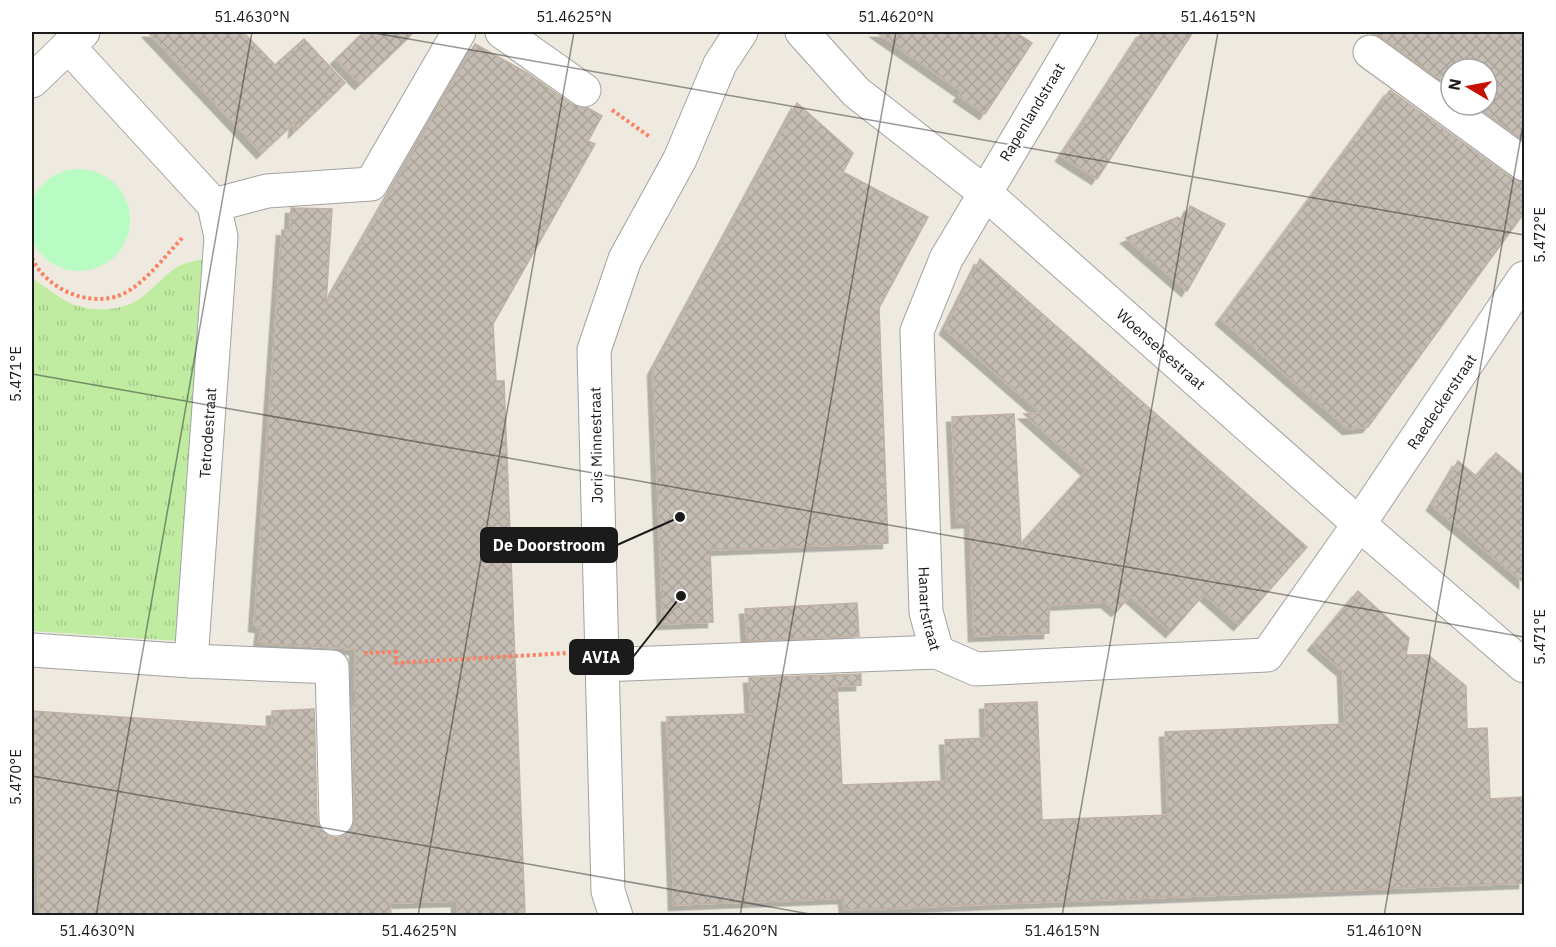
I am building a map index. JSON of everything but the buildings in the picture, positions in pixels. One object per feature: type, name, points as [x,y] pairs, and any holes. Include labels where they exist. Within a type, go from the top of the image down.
[{"type":"street","points":[[32,81],[76,39],[214,205],[267,191],[371,184],[459,32]]},
{"type":"street","points":[[502,32],[584,90]]},
{"type":"street","name":"Joris Minnestraat","points":[[608,907],[594,350],[626,259],[680,159],[720,64],[741,32]]},
{"type":"street","name":"Woenselsestraat","points":[[802,32],[856,92],[984,192],[1359,524],[1524,666]]},
{"type":"street","name":"Rapenlandstraat","points":[[984,192],[1081,32]]},
{"type":"street","points":[[1370,52],[1524,164]]},
{"type":"street","name":"Hanartstraat","points":[[984,192],[946,259],[917,331],[926,612],[937,652],[976,669],[1267,655],[1359,524]]},
{"type":"street","name":"Tetrodestraat","points":[[191,661],[221,237],[214,205]]},
{"type":"street","name":"Raedeckerstraat","points":[[1359,524],[1524,278]]},
{"type":"street","points":[[32,650],[191,661],[332,667],[336,819]]},
{"type":"street","points":[[600,659],[937,652]]},
{"type":"path","points":[[584,90],[680,159]]},
{"type":"path","points":[[32,258],[37,270],[69,295],[100,300],[131,290],[214,205]]},
{"type":"path","points":[[332,667],[353,653],[396,652],[396,663],[600,659]]},
{"type":"green space","points":[[79,169],[99,172],[108,177],[122,191],[127,200],[130,220],[127,240],[122,249],[108,263],[99,268],[79,271],[59,268],[50,263],[36,249],[31,240],[28,220],[31,200],[36,191],[50,177],[59,172]]},
{"type":"green space","points":[[207,259],[179,641],[32,631],[32,278],[55,295],[78,306],[97,309],[117,308],[141,298],[170,272],[184,264]]},
{"type":"place","name":"De Doorstroom","points":[[680,517]]},
{"type":"place","name":"AVIA","points":[[681,596]]}]
